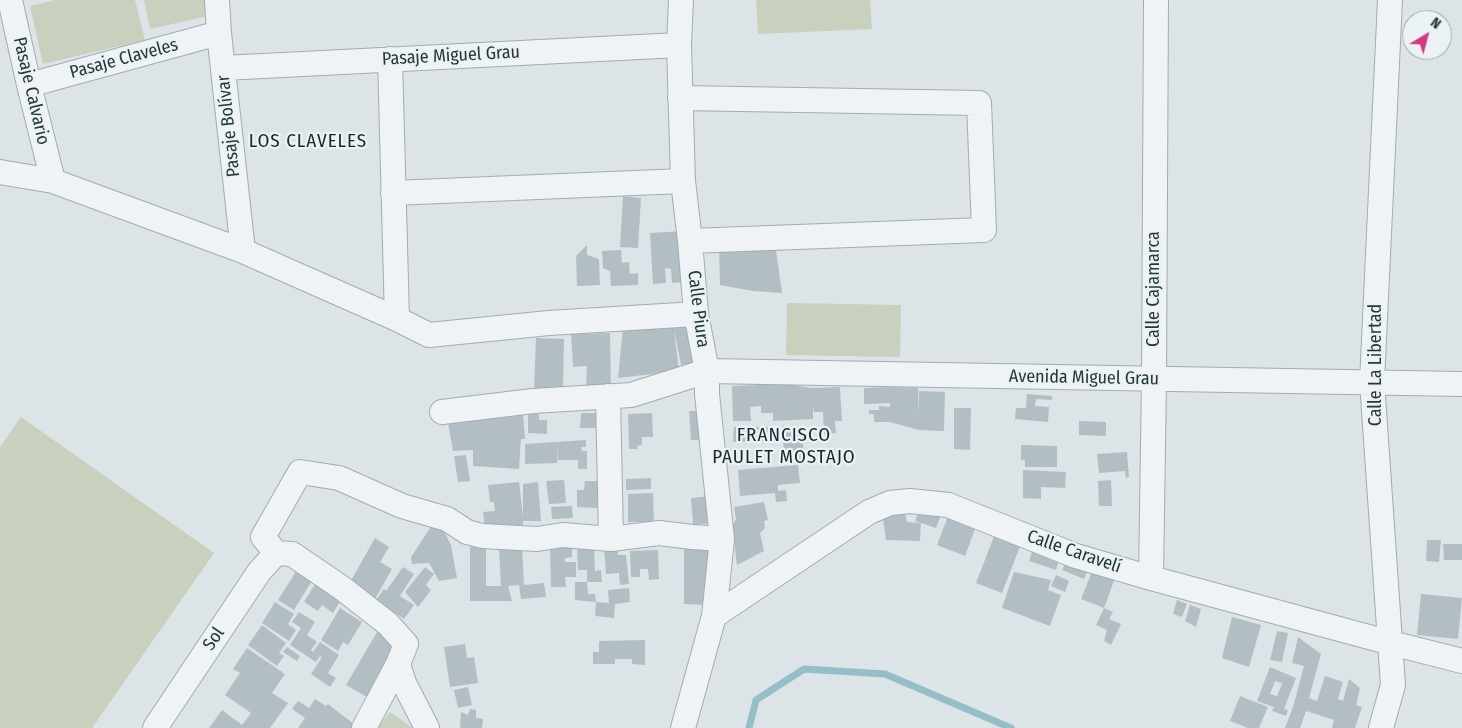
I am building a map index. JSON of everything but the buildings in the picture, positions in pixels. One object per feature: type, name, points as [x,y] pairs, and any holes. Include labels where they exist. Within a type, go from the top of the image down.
[{"type":"street","name":"Pasaje Calvario","points":[[10,0],[53,181]]},
{"type":"street","name":"Pasaje Bolívar","points":[[217,0],[243,251]]},
{"type":"street","name":"Calle Piura","points":[[681,0],[679,45],[682,181],[690,241],[696,314],[707,371],[707,394],[722,539],[714,616],[683,728]]},
{"type":"street","name":"Calle Cajamarca","points":[[1151,578],[1156,0]]},
{"type":"street","name":"Calle La Libertad","points":[[1381,728],[1394,685],[1372,382],[1390,0]]},
{"type":"street","name":"Pasaje Claveles","points":[[29,85],[219,33]]},
{"type":"street","name":"Pasaje Miguel Grau","points":[[223,68],[679,45]]},
{"type":"street","points":[[390,59],[397,319]]},
{"type":"street","points":[[680,98],[979,103],[984,230],[690,241]]},
{"type":"street","points":[[0,172],[53,181],[243,251],[397,319],[429,336],[549,323],[696,314]]},
{"type":"street","points":[[394,194],[682,181]]},
{"type":"street","name":"Avenida Miguel Grau","points":[[442,412],[533,401],[631,396],[707,371],[1462,384]]},
{"type":"street","points":[[608,396],[611,539]]},
{"type":"street","points":[[364,728],[398,664],[406,644],[388,624],[342,588],[292,554],[276,553],[263,537],[300,472],[339,478],[402,506],[447,519],[467,532],[482,536],[537,539],[563,535],[611,539],[659,533],[722,539]]},
{"type":"street","name":"Calle Caravelí","points":[[714,616],[869,512],[890,503],[910,501],[948,505],[1076,556],[1151,578],[1462,661]]},
{"type":"street","name":"Sol","points":[[155,728],[259,572],[276,553]]},
{"type":"street","points":[[398,664],[404,683],[428,728]]},
{"type":"green space","points":[[55,0],[135,0],[145,40],[43,64],[30,6]]},
{"type":"green space","points":[[144,0],[210,0],[212,15],[150,29]]},
{"type":"green space","points":[[756,0],[870,0],[872,29],[758,34]]},
{"type":"green space","points":[[787,303],[901,305],[900,357],[786,355]]},
{"type":"green space","points":[[21,417],[214,553],[92,728],[0,728],[0,447]]},
{"type":"green space","points":[[390,712],[413,728],[378,728]]},
{"type":"waterway","points":[[749,728],[756,700],[804,669],[885,674],[1011,728]]},
{"type":"district","name":"LOS CLAVELES","points":[[308,142]]},
{"type":"district","name":"FRANCISCO PAULET MOSTAJO","points":[[784,447]]}]
